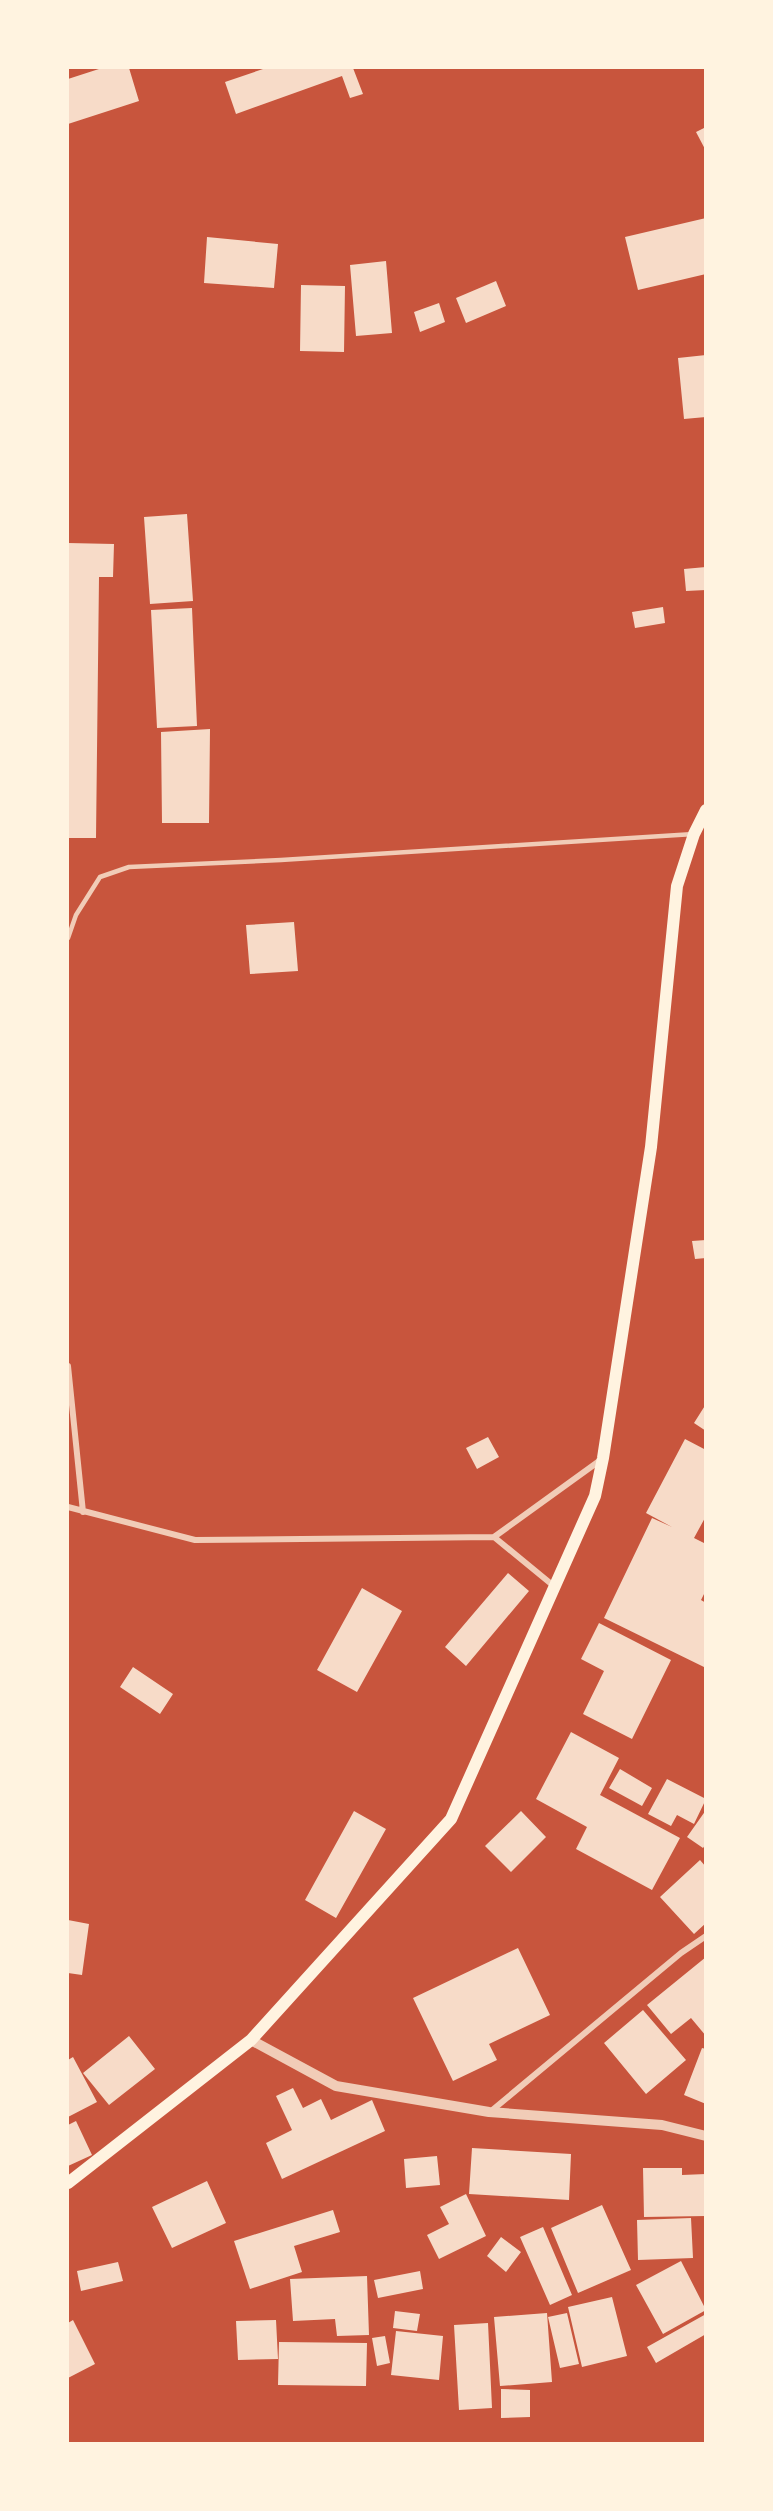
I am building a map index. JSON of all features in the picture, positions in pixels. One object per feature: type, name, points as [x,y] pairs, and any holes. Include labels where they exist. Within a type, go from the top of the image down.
[{"type":"main road","points":[[68,2183],[251,2040],[451,1819],[596,1496],[651,1147],[677,885],[694,834],[705,810]]},
{"type":"street","points":[[68,1366],[83,1512]]},
{"type":"street","points":[[68,1507],[195,1540],[494,1537],[603,1458]]},
{"type":"street","points":[[494,1537],[555,1587]]},
{"type":"street","points":[[489,2112],[681,1953],[705,1936]]},
{"type":"street","points":[[251,2040],[336,2086],[489,2112],[663,2125],[705,2136]]},
{"type":"lane","points":[[68,938],[76,915],[100,877],[129,867],[281,860],[694,834]]},
{"type":"building","points":[[102,68],[129,68],[139,101],[68,124],[68,79]]},
{"type":"building","points":[[266,68],[353,68],[363,94],[350,98],[342,76],[236,114],[225,82]]},
{"type":"building","points":[[706,127],[706,151],[696,132]]},
{"type":"building","points":[[706,218],[706,274],[638,290],[625,237]]},
{"type":"building","points":[[207,237],[278,244],[274,288],[204,283]]},
{"type":"building","points":[[386,261],[392,333],[356,336],[350,265]]},
{"type":"building","points":[[496,281],[506,306],[466,323],[456,298]]},
{"type":"building","points":[[301,285],[345,286],[344,352],[300,351]]},
{"type":"building","points":[[439,303],[445,322],[420,332],[414,312]]},
{"type":"building","points":[[706,355],[706,417],[684,419],[678,358]]},
{"type":"building","points":[[187,514],[193,601],[150,604],[144,517]]},
{"type":"building","points":[[68,543],[114,544],[113,577],[99,577],[96,838],[68,838]]},
{"type":"building","points":[[706,567],[706,590],[686,591],[684,569]]},
{"type":"building","points":[[663,607],[665,623],[635,628],[632,612]]},
{"type":"building","points":[[192,608],[197,726],[157,728],[151,610]]},
{"type":"building","points":[[210,729],[209,823],[162,823],[161,732]]},
{"type":"building","points":[[294,922],[298,971],[250,974],[246,925]]},
{"type":"building","points":[[706,1240],[706,1258],[695,1259],[692,1241]]},
{"type":"building","points":[[706,1404],[706,1431],[694,1423]]},
{"type":"building","points":[[488,1437],[499,1457],[477,1469],[466,1448]]},
{"type":"building","points":[[685,1439],[706,1450],[706,1516],[694,1538],[706,1544],[706,1590],[701,1600],[706,1603],[706,1668],[604,1618],[652,1518],[672,1527],[646,1513]]},
{"type":"building","points":[[508,1573],[529,1591],[466,1666],[445,1647]]},
{"type":"building","points":[[362,1588],[402,1611],[357,1692],[317,1670]]},
{"type":"building","points":[[599,1623],[671,1660],[632,1739],[583,1714],[604,1671],[581,1659]]},
{"type":"building","points":[[133,1667],[173,1694],[160,1714],[120,1687]]},
{"type":"building","points":[[571,1732],[619,1758],[600,1795],[680,1838],[652,1890],[576,1849],[587,1827],[536,1799]]},
{"type":"building","points":[[620,1769],[652,1788],[642,1806],[609,1788]]},
{"type":"building","points":[[667,1779],[706,1799],[694,1824],[677,1815],[671,1826],[648,1814]]},
{"type":"building","points":[[706,1810],[706,1844],[703,1848],[687,1837]]},
{"type":"building","points":[[354,1811],[386,1829],[336,1918],[305,1900]]},
{"type":"building","points":[[521,1811],[546,1837],[511,1872],[485,1846]]},
{"type":"building","points":[[700,1860],[706,1867],[706,1923],[694,1934],[660,1897]]},
{"type":"building","points":[[68,1920],[89,1924],[82,1975],[68,1973]]},
{"type":"building","points":[[518,1948],[550,2015],[489,2044],[497,2060],[453,2081],[413,1998]]},
{"type":"building","points":[[706,1957],[706,2036],[691,2018],[671,2034],[647,2005]]},
{"type":"building","points":[[643,2010],[686,2060],[646,2094],[604,2043]]},
{"type":"building","points":[[129,2036],[155,2069],[109,2105],[83,2073]]},
{"type":"building","points":[[702,2048],[706,2049],[706,2104],[684,2095]]},
{"type":"building","points":[[73,2057],[97,2102],[68,2117],[68,2060]]},
{"type":"building","points":[[293,2088],[303,2108],[321,2099],[331,2120],[372,2100],[385,2131],[282,2179],[266,2143],[292,2130],[276,2096]]},
{"type":"building","points":[[76,2121],[92,2155],[68,2166],[68,2125]]},
{"type":"building","points":[[472,2148],[571,2154],[569,2200],[469,2194]]},
{"type":"building","points":[[437,2156],[440,2185],[406,2188],[404,2159]]},
{"type":"building","points":[[643,2168],[682,2168],[682,2175],[706,2174],[706,2216],[644,2217]]},
{"type":"building","points":[[207,2181],[226,2223],[172,2248],[152,2207]]},
{"type":"building","points":[[466,2194],[486,2236],[439,2259],[427,2235],[449,2224],[440,2207]]},
{"type":"building","points":[[602,2205],[631,2270],[578,2293],[551,2228]]},
{"type":"building","points":[[333,2210],[340,2232],[294,2246],[302,2272],[250,2289],[234,2241]]},
{"type":"building","points":[[691,2218],[693,2258],[638,2260],[637,2220]]},
{"type":"building","points":[[543,2227],[572,2295],[550,2305],[520,2237]]},
{"type":"building","points":[[501,2237],[521,2252],[506,2272],[487,2256]]},
{"type":"building","points":[[681,2261],[706,2310],[663,2334],[636,2285]]},
{"type":"building","points":[[118,2262],[123,2281],[81,2291],[77,2271]]},
{"type":"building","points":[[420,2271],[423,2289],[378,2298],[374,2280]]},
{"type":"building","points":[[367,2276],[369,2335],[337,2336],[335,2319],[293,2321],[290,2279]]},
{"type":"building","points":[[612,2297],[627,2356],[582,2367],[568,2307]]},
{"type":"building","points":[[395,2311],[420,2314],[417,2331],[393,2328]]},
{"type":"building","points":[[547,2313],[552,2382],[500,2386],[494,2317]]},
{"type":"building","points":[[567,2313],[579,2364],[560,2368],[548,2317]]},
{"type":"building","points":[[706,2314],[706,2334],[656,2363],[647,2347]]},
{"type":"building","points":[[73,2320],[95,2364],[68,2378],[68,2323]]},
{"type":"building","points":[[276,2320],[278,2359],[238,2360],[236,2321]]},
{"type":"building","points":[[488,2323],[492,2408],[459,2410],[454,2325]]},
{"type":"building","points":[[396,2331],[443,2336],[439,2380],[391,2375]]},
{"type":"building","points":[[385,2336],[390,2363],[377,2366],[372,2338]]},
{"type":"building","points":[[279,2342],[367,2343],[366,2386],[278,2385]]},
{"type":"building","points":[[501,2389],[530,2390],[530,2417],[501,2418]]}]
